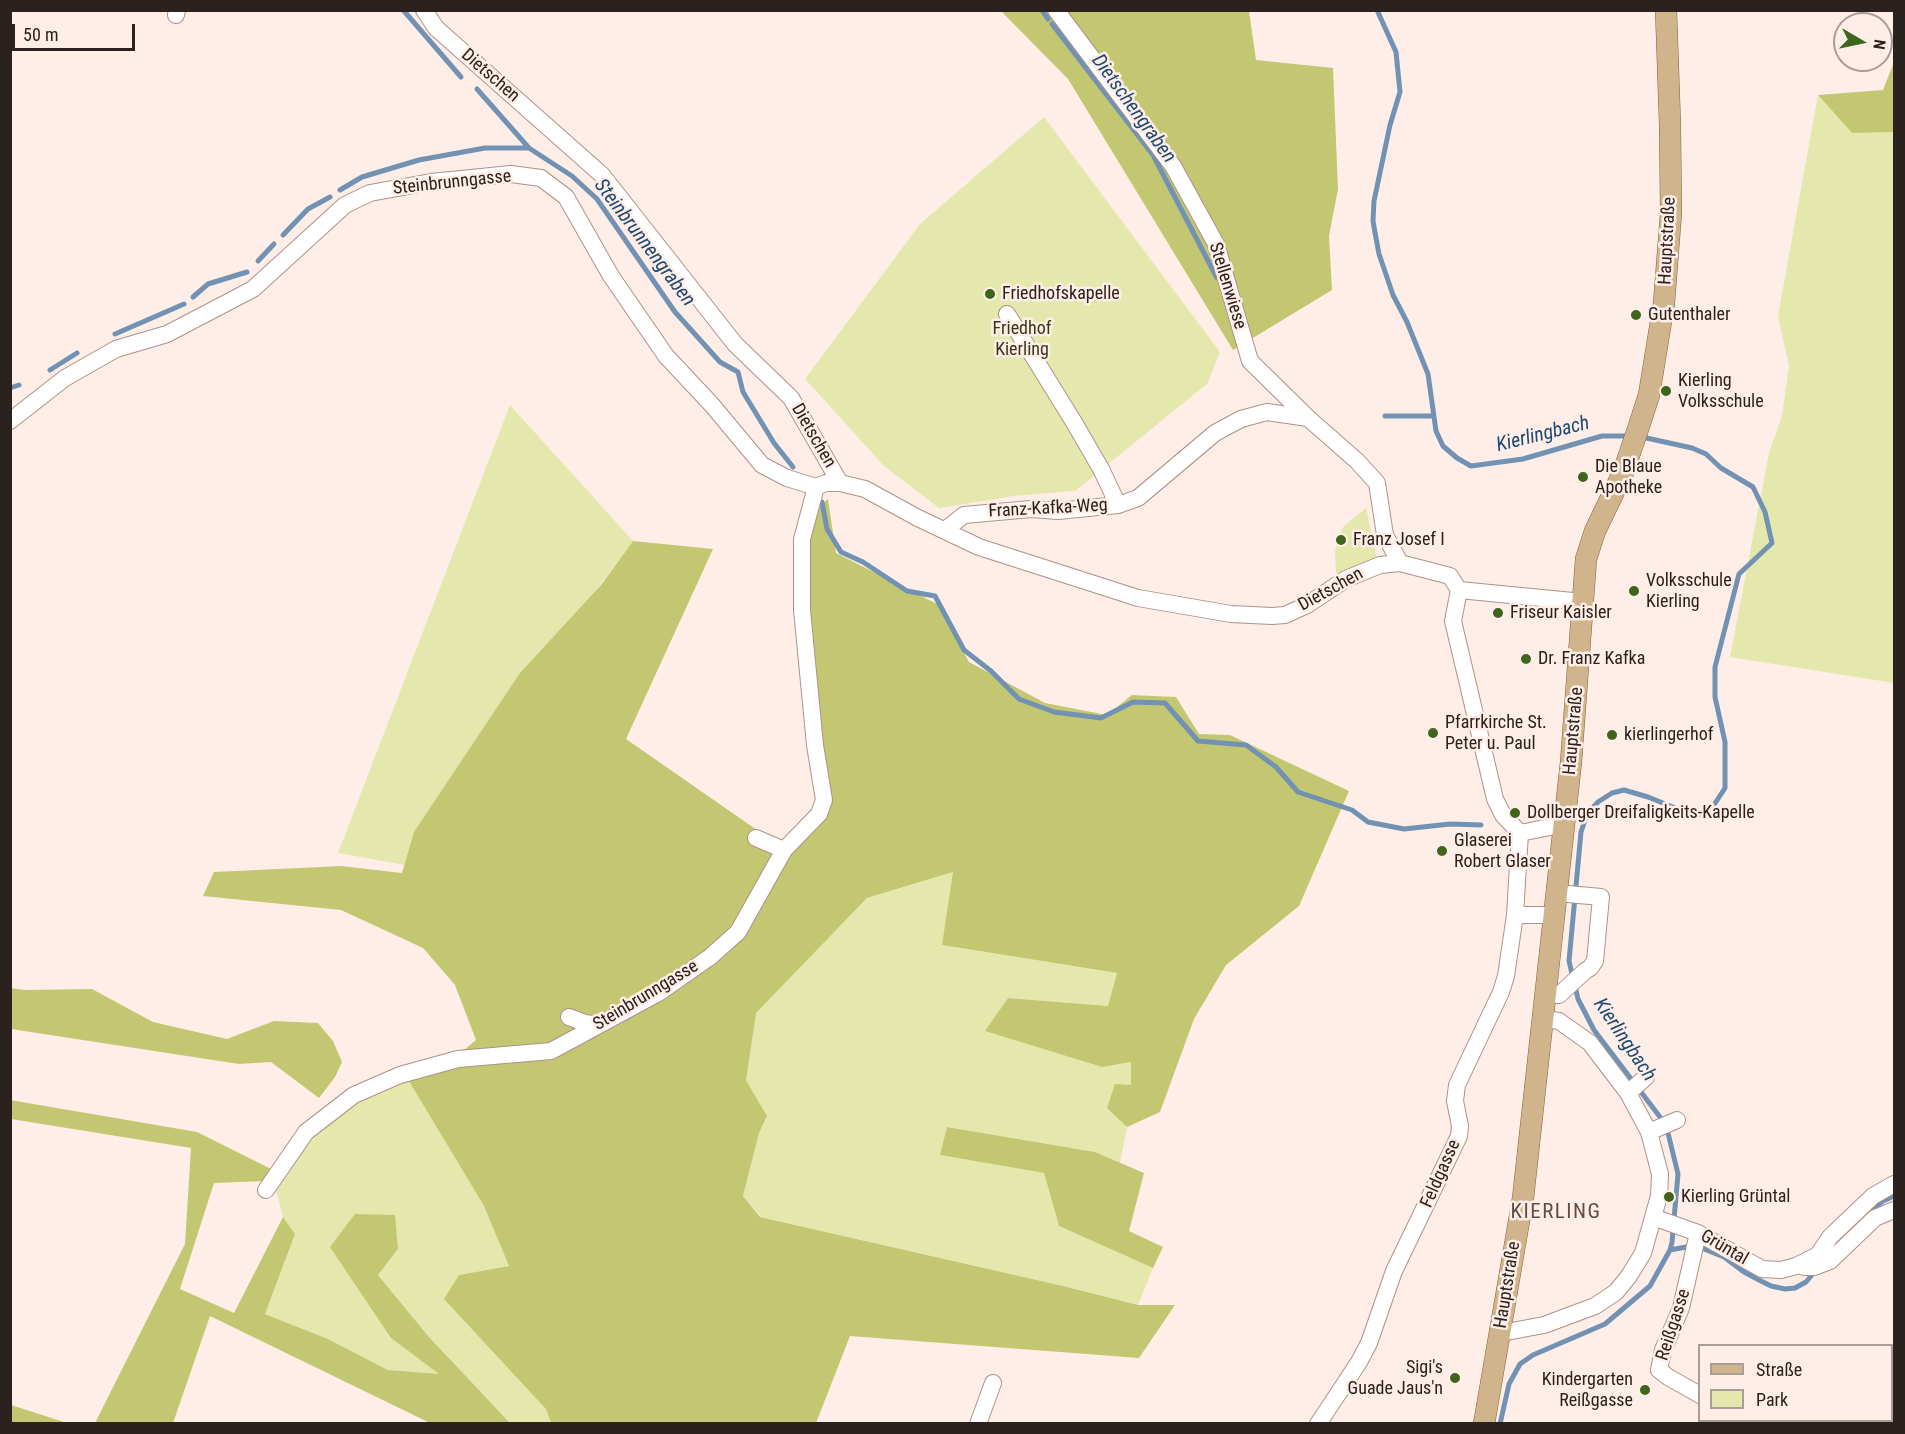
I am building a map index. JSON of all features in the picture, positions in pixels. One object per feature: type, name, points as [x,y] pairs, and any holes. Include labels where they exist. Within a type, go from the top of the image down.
[{"type":"main road","name":"Hauptstraße","points":[[1484,1424],[1523,1198],[1544,1018],[1556,991],[1555,915],[1563,893],[1565,824],[1586,559],[1636,436],[1649,395],[1666,287],[1670,238],[1670,124],[1666,10]]},
{"type":"street","name":"Dietschen","points":[[424,10],[436,28],[602,175],[735,344],[791,398],[840,483],[865,489],[979,547],[1138,598],[1231,614],[1285,615],[1307,605],[1346,579],[1380,564],[1400,563]]},
{"type":"street","name":"Stellenwiese","points":[[1056,10],[1173,166],[1216,244],[1250,361],[1308,418],[1357,460],[1377,483],[1385,535],[1400,563]]},
{"type":"street","name":"Steinbrunngasse","points":[[10,421],[65,378],[116,349],[167,334],[253,289],[345,205],[370,193],[431,182],[511,174],[541,178],[566,197],[611,276],[666,356],[712,405],[762,465],[787,478],[816,487],[826,483],[840,483]]},
{"type":"street","points":[[1007,314],[1075,424],[1101,469],[1118,505]]},
{"type":"street","name":"Franz-Kafka-Weg","points":[[945,530],[964,514],[1031,509],[1059,511],[1118,505],[1138,498],[1215,433],[1241,419],[1267,412],[1308,418]]},
{"type":"street","name":"Steinbrunngasse","points":[[266,1190],[306,1132],[354,1095],[400,1076],[458,1059],[551,1051],[660,992],[710,957],[738,932],[784,850],[819,814],[824,800],[815,745],[802,610],[802,539],[816,487]]},
{"type":"street","points":[[1400,563],[1450,576],[1459,590],[1453,621],[1495,799],[1503,815],[1520,833],[1515,915],[1555,915]]},
{"type":"street","points":[[1459,590],[1582,602]]},
{"type":"street","points":[[1520,833],[1565,824]]},
{"type":"street","points":[[756,838],[784,850]]},
{"type":"street","points":[[1556,991],[1590,968],[1595,961],[1601,897],[1563,893]]},
{"type":"street","name":"Feldgasse","points":[[1318,1424],[1369,1343],[1394,1271],[1459,1136],[1460,1126],[1455,1093],[1504,984],[1515,915]]},
{"type":"street","points":[[569,1017],[599,1025]]},
{"type":"street","points":[[1500,1333],[1544,1325],[1594,1306],[1616,1292],[1643,1253],[1660,1219],[1660,1174],[1649,1132],[1628,1093],[1590,1043],[1559,1021],[1544,1018]]},
{"type":"street","points":[[1628,1093],[1646,1077]]},
{"type":"street","points":[[1649,1132],[1677,1120]]},
{"type":"street","name":"Grüntal","points":[[1796,1266],[1818,1255],[1830,1237],[1873,1196],[1894,1184]]},
{"type":"street","name":"Grüntal","points":[[1660,1219],[1694,1231],[1762,1269],[1781,1270],[1822,1264],[1875,1218],[1894,1210]]},
{"type":"street","name":"Reißgasse","points":[[1694,1231],[1682,1308],[1663,1350],[1659,1370],[1698,1394]]},
{"type":"street","points":[[978,1424],[993,1383]]},
{"type":"green space","points":[[1001,11],[1249,11],[1256,60],[1333,68],[1338,189],[1329,236],[1332,290],[1233,350],[1068,79]]},
{"type":"green space","points":[[1894,62],[1894,132],[1852,133],[1818,95],[1883,90],[1890,72],[1893,72]]},
{"type":"green space","points":[[1818,95],[1852,133],[1894,132],[1894,683],[1730,657],[1769,453],[1782,416],[1789,366],[1778,316]]},
{"type":"green space","name":"Friedhof Kierling","points":[[1044,117],[1220,352],[1207,384],[1075,491],[1014,496],[939,508],[884,466],[805,379],[920,224]]},
{"type":"green space","points":[[510,405],[633,541],[414,832],[405,865],[338,853]]},
{"type":"green space","points":[[828,499],[836,553],[937,604],[969,662],[1045,703],[1107,715],[1132,695],[1176,697],[1199,734],[1230,735],[1349,791],[1299,906],[1226,965],[1194,1019],[1160,1112],[1127,1127],[1107,1108],[1115,1084],[1131,1085],[1131,1062],[1102,1067],[985,1031],[1008,998],[1108,1006],[1117,973],[942,945],[953,872],[867,898],[756,1013],[746,1080],[767,1116],[759,1133],[743,1196],[760,1217],[1138,1305],[1175,1305],[1139,1358],[850,1336],[816,1423],[551,1423],[546,1409],[444,1299],[459,1275],[509,1266],[484,1206],[407,1078],[458,1055],[476,1040],[455,985],[423,948],[341,910],[203,896],[214,872],[341,866],[402,873],[414,832],[520,673],[601,585],[633,541],[713,549],[626,739],[780,846],[832,796],[817,744],[806,540],[813,512]]},
{"type":"green space","points":[[1366,508],[1377,558],[1336,576],[1335,551],[1343,527]]},
{"type":"green space","points":[[954,872],[942,945],[1117,973],[1108,1006],[1008,998],[986,1031],[1102,1067],[1132,1062],[1131,1086],[1107,1107],[1127,1127],[1120,1163],[1095,1152],[948,1127],[940,1155],[1044,1173],[1059,1226],[1153,1268],[1138,1305],[761,1217],[743,1196],[759,1133],[767,1116],[746,1080],[755,1013],[867,898]]},
{"type":"green space","points":[[10,988],[26,990],[92,989],[153,1022],[227,1039],[274,1021],[318,1023],[333,1041],[342,1062],[335,1077],[319,1098],[271,1062],[239,1064],[11,1029]]},
{"type":"green space","points":[[407,1078],[484,1206],[509,1266],[459,1275],[546,1409],[551,1423],[510,1423],[429,1337],[378,1275],[398,1249],[355,1214],[391,1338],[441,1375],[388,1370],[328,1339],[265,1314],[295,1234],[283,1217],[275,1186],[310,1139],[373,1091]]},
{"type":"green space","points":[[10,1100],[197,1132],[273,1170],[265,1181],[214,1183],[180,1289],[234,1313],[283,1217],[295,1234],[265,1314],[328,1339],[388,1370],[439,1374],[391,1338],[330,1247],[355,1214],[395,1215],[398,1249],[378,1275],[429,1337],[510,1423],[430,1423],[210,1316],[173,1423],[95,1423],[185,1244],[191,1148],[11,1119]]},
{"type":"green space","points":[[947,1127],[1095,1152],[1144,1173],[1129,1231],[1163,1247],[1153,1268],[1059,1226],[1044,1173],[940,1155]]},
{"type":"green space","points":[[11,1405],[67,1423],[11,1423]]},
{"type":"waterway","name":"Dietschengraben","points":[[1042,10],[1048,19]]},
{"type":"waterway","name":"Kierlingbach","points":[[1377,10],[1396,52],[1400,92],[1390,125],[1374,201],[1373,221],[1379,254],[1393,295],[1407,322],[1428,374],[1436,431],[1443,446],[1471,466],[1523,459],[1602,436],[1629,436]]},
{"type":"waterway","points":[[404,11],[461,77]]},
{"type":"waterway","name":"Dietschengraben","points":[[1052,24],[1153,155],[1217,278]]},
{"type":"waterway","points":[[477,89],[529,148]]},
{"type":"waterway","name":"Steinbrunnengraben","points":[[340,190],[362,177],[419,160],[485,148],[529,148],[572,176],[597,199],[675,312],[720,362],[738,372],[743,392],[774,443],[793,467]]},
{"type":"waterway","name":"Steinbrunnengraben","points":[[283,235],[308,209],[330,197]]},
{"type":"waterway","name":"Steinbrunnengraben","points":[[258,261],[274,244]]},
{"type":"waterway","name":"Steinbrunnengraben","points":[[193,297],[208,284],[247,272]]},
{"type":"waterway","name":"Steinbrunnengraben","points":[[115,334],[184,304]]},
{"type":"waterway","name":"Steinbrunnengraben","points":[[50,370],[77,353]]},
{"type":"waterway","name":"Steinbrunnengraben","points":[[10,388],[19,385]]},
{"type":"waterway","name":"Dietschengraben","points":[[1385,416],[1433,416]]},
{"type":"waterway","name":"Kierlingbach","points":[[1500,1424],[1509,1384],[1520,1364],[1533,1355],[1605,1324],[1650,1286],[1672,1242],[1678,1174],[1668,1133],[1660,1117],[1594,1030],[1578,999],[1569,961],[1581,832],[1587,814],[1598,802],[1612,793],[1624,790],[1695,816],[1712,808],[1725,788],[1725,742],[1715,697],[1715,667],[1739,574],[1772,543],[1765,512],[1753,487],[1721,468],[1706,454],[1692,448],[1642,437]]},
{"type":"waterway","name":"Steinbrunnengraben","points":[[822,502],[827,529],[841,552],[863,562],[907,591],[935,596],[964,650],[991,671],[1019,699],[1054,712],[1101,718],[1133,702],[1165,703],[1198,741],[1246,745],[1276,767],[1298,792],[1352,810],[1368,822],[1404,829],[1450,824],[1481,825]]},
{"type":"waterway","points":[[1843,1238],[1860,1219],[1883,1201],[1894,1196]]},
{"type":"waterway","points":[[1670,1250],[1686,1247]]},
{"type":"waterway","points":[[1704,1249],[1724,1257],[1744,1272],[1771,1286],[1785,1289],[1795,1288],[1806,1282],[1816,1270]]},
{"type":"place","name":"Friedhofskapelle","points":[[990,294]]},
{"type":"place","name":"Gutenthaler","points":[[1636,315]]},
{"type":"place","name":"Kierling Volksschule","points":[[1666,391]]},
{"type":"place","name":"Die Blaue Apotheke","points":[[1583,477]]},
{"type":"place","name":"Franz Josef I","points":[[1341,540]]},
{"type":"place","name":"Volksschule Kierling","points":[[1634,591]]},
{"type":"place","name":"Friseur Kaisler","points":[[1498,613]]},
{"type":"place","name":"Dr. Franz Kafka","points":[[1526,659]]},
{"type":"place","name":"Pfarrkirche St. Peter u. Paul","points":[[1433,733]]},
{"type":"place","name":"kierlingerhof","points":[[1612,735]]},
{"type":"place","name":"Dollberger Dreifaligkeits-Kapelle","points":[[1515,813]]},
{"type":"place","name":"Glaserei Robert Glaser","points":[[1442,851]]},
{"type":"place","name":"Kierling Grüntal","points":[[1669,1197]]},
{"type":"place","name":"Sigi's Guade Jaus'n","points":[[1455,1378]]},
{"type":"place","name":"Kindergarten Reißgasse","points":[[1645,1390]]},
{"type":"district","name":"KIERLING","points":[[1556,1213]]}]
